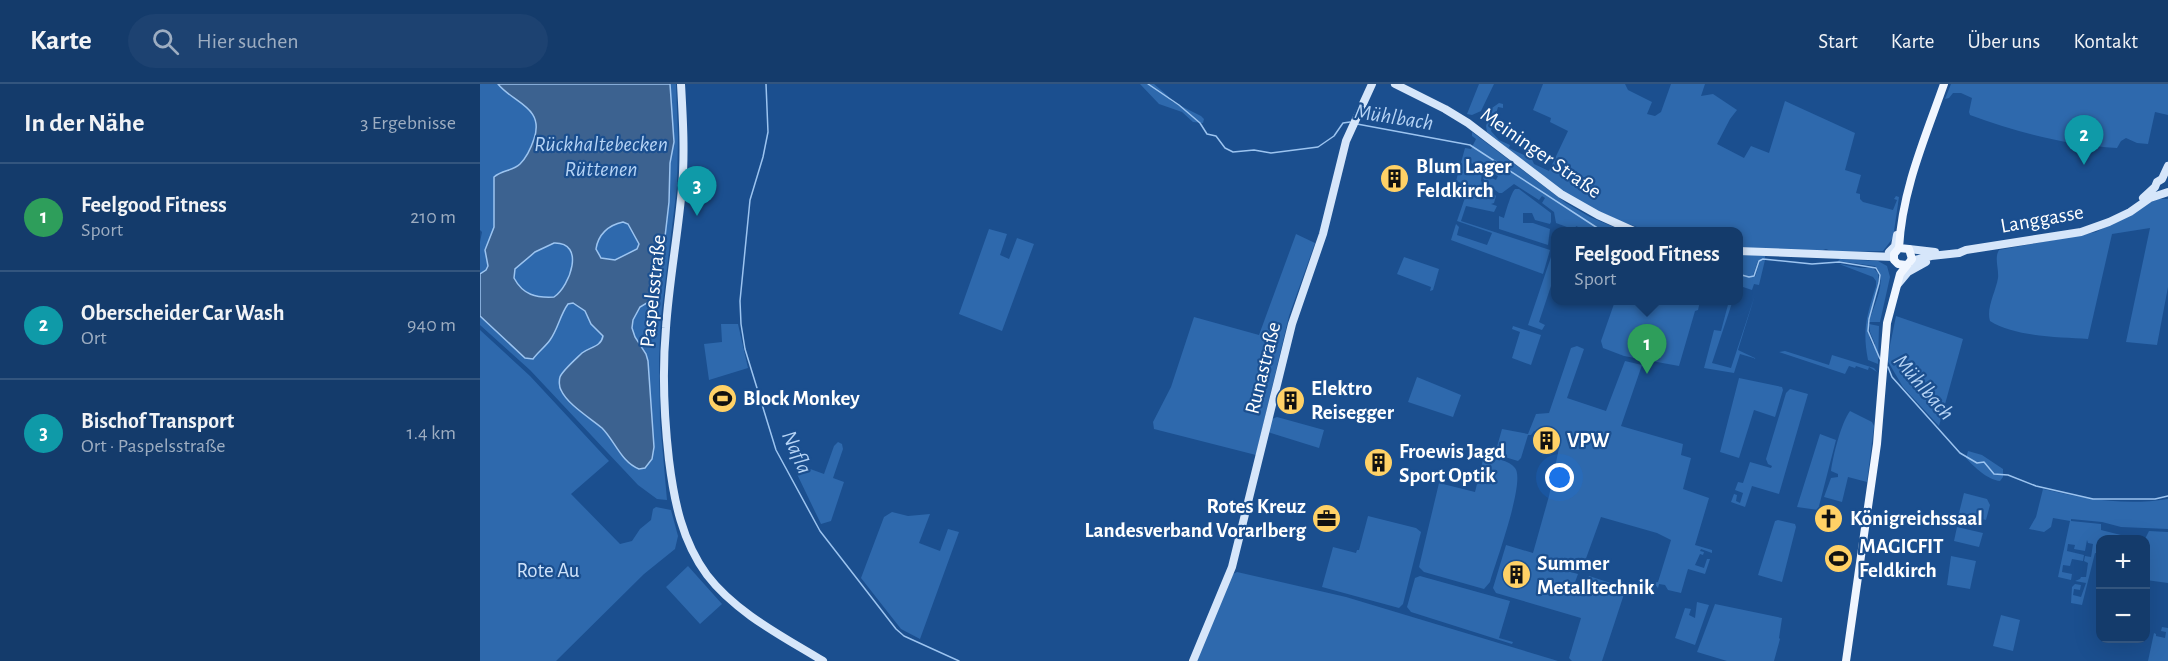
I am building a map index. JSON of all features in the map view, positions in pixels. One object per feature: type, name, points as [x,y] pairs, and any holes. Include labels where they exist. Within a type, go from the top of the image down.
[{"type":"main road","name":"Paspelsstraße","points":[[681,84],[683,169],[667,318],[664,377],[667,441],[675,501],[688,543],[711,579],[735,603],[815,660]]},
{"type":"main road","name":"Runastraße","points":[[1193,661],[1232,567],[1292,324],[1320,242],[1341,156],[1372,84]]},
{"type":"main road","name":"Meininger Straße","points":[[1395,84],[1458,117],[1561,194],[1598,215],[1626,227]]},
{"type":"main road","points":[[1901,255],[1900,225],[1911,177],[1944,84]]},
{"type":"main road","points":[[2146,195],[2153,180],[2168,166]]},
{"type":"main road","name":"Langgasse","points":[[2121,216],[2155,187],[2157,182],[2165,180],[2168,166]]},
{"type":"main road","points":[[2155,187],[2157,192],[2166,194]]},
{"type":"main road","name":"Langgasse","points":[[1901,255],[1944,254],[2071,234],[2103,225],[2150,198],[2166,194]]},
{"type":"main road","points":[[1846,661],[1877,444],[1887,323],[1901,255],[1903,211]]},
{"type":"main road","name":"Langgasse","points":[[1901,255],[1960,248],[1966,250]]},
{"type":"main road","points":[[1743,251],[1901,255]]},
{"type":"main road","points":[[1895,288],[1913,268],[1944,254]]},
{"type":"green space","name":"Rückhaltebecken Rüttenen","points":[[480,84],[676,84],[677,186],[661,317],[659,359],[660,421],[667,500],[657,499],[638,485],[530,370],[480,325],[482,232],[480,230]]},
{"type":"green space","points":[[1140,84],[1154,84],[1171,101],[1201,116],[1204,119],[1203,123],[1193,122],[1182,112],[1159,104]]},
{"type":"green space","points":[[1479,84],[1494,84],[1481,111],[1472,115],[1467,114]]},
{"type":"green space","points":[[1543,84],[1625,84],[1628,90],[1652,102],[1647,114],[1655,116],[1661,112],[1671,84],[1705,84],[1701,96],[1713,94],[1737,110],[1717,144],[1744,158],[1751,146],[1769,153],[1785,101],[1855,133],[1845,170],[1861,175],[1856,193],[1860,194],[1863,202],[1893,210],[1897,200],[1894,199],[1896,196],[1899,197],[1893,238],[1883,251],[1834,252],[1826,249],[1820,251],[1743,248],[1743,227],[1637,227],[1590,207],[1557,188],[1487,132],[1486,126],[1492,108],[1499,103],[1503,104],[1503,108],[1498,107],[1491,131],[1499,140],[1510,145],[1509,148],[1528,157],[1530,155],[1534,164],[1549,171],[1568,131],[1550,122],[1551,118],[1533,110]]},
{"type":"green space","points":[[1951,84],[2168,84],[2168,115],[2155,112],[2148,144],[2137,143],[2126,138],[2117,148],[2079,144],[2024,133],[1970,115],[1972,98],[1961,93],[1953,93],[1945,99]]},
{"type":"green space","points":[[1472,132],[1566,203],[1614,227],[1567,227],[1556,223],[1554,212],[1542,203],[1545,198],[1542,196],[1539,200],[1514,184],[1499,193],[1483,178],[1486,175],[1496,180],[1498,176],[1471,163],[1468,168],[1473,173],[1478,170],[1482,171],[1481,181],[1496,196],[1494,203],[1491,204],[1497,206],[1494,212],[1466,206],[1461,221],[1550,250],[1543,274],[1451,240],[1456,224],[1459,227],[1457,235],[1487,245],[1492,233],[1457,221],[1469,186],[1456,181],[1465,148],[1471,149],[1476,139],[1472,136]]},
{"type":"green space","points":[[1515,189],[1519,189],[1551,213],[1550,224],[1535,220],[1532,213],[1523,213],[1523,223],[1533,223],[1550,229],[1548,245],[1499,229],[1499,216],[1504,218]]},
{"type":"green space","points":[[2156,199],[2168,199],[2168,287],[2157,345],[2126,342],[2150,228],[2112,234],[2088,339],[2024,333],[1990,321],[1990,305],[1998,278],[1999,250],[2096,232]]},
{"type":"green space","points":[[989,229],[1007,234],[1000,255],[1009,259],[1017,238],[1034,244],[1002,331],[959,314]]},
{"type":"green space","points":[[1296,234],[1315,243],[1289,316],[1256,455],[1154,429],[1153,422],[1171,387],[1194,317],[1259,335]]},
{"type":"green space","points":[[1743,253],[1765,255],[1765,258],[1758,261],[1753,275],[1755,277],[1760,261],[1765,260],[1759,285],[1754,284],[1752,290],[1743,287]]},
{"type":"green space","points":[[1404,257],[1439,269],[1433,290],[1430,291],[1431,287],[1397,274]]},
{"type":"green space","points":[[1551,257],[1551,286],[1539,322],[1545,325],[1542,330],[1528,325]]},
{"type":"green space","points":[[1840,259],[1878,261],[1887,266],[1890,277],[1880,322],[1869,322],[1879,293],[1881,278],[1879,271],[1875,266],[1838,261]]},
{"type":"green space","points":[[1839,264],[1873,268],[1878,273],[1877,292],[1869,319],[1868,328],[1874,347],[1869,324],[1879,326],[1878,364],[1868,360],[1865,339],[1866,322],[1876,281],[1873,277]]},
{"type":"green space","points":[[1755,295],[1738,350],[1757,359],[1740,354],[1734,373],[1704,368],[1714,330],[1721,331],[1728,305],[1731,305],[1712,363],[1731,368]]},
{"type":"green space","points":[[1614,305],[1699,305],[1698,310],[1695,311],[1679,366],[1624,356],[1603,348],[1601,341]]},
{"type":"green space","points":[[1896,316],[1963,339],[1939,426],[1903,387],[1887,360]]},
{"type":"green space","points":[[721,324],[738,324],[748,368],[709,380],[704,344],[722,342]]},
{"type":"green space","points":[[1513,326],[1541,335],[1531,365],[1512,358],[1520,332],[1512,329]]},
{"type":"green space","name":"Rote Au","points":[[480,330],[530,376],[609,461],[571,494],[620,544],[632,541],[640,529],[651,520],[653,509],[656,507],[671,510],[678,536],[675,549],[644,574],[556,661],[480,661]]},
{"type":"green space","points":[[1577,346],[1584,349],[1567,398],[1606,411],[1625,361],[1642,365],[1621,426],[1683,444],[1681,455],[1691,458],[1683,489],[1709,498],[1695,545],[1712,550],[1712,553],[1701,549],[1700,551],[1704,552],[1703,555],[1700,554],[1695,565],[1704,568],[1707,559],[1710,559],[1705,574],[1688,569],[1681,593],[1668,590],[1665,585],[1659,584],[1658,588],[1654,583],[1658,582],[1671,540],[1657,533],[1601,517],[1584,564],[1571,560],[1567,571],[1578,574],[1574,585],[1584,589],[1589,576],[1626,588],[1602,661],[1572,661],[1569,658],[1581,618],[1496,593],[1493,588],[1506,545],[1533,553],[1549,496],[1559,448],[1554,446],[1557,435],[1539,429],[1538,432],[1534,431],[1528,435],[1518,461],[1495,454],[1502,429],[1528,434],[1536,414],[1549,413],[1571,348]]},
{"type":"green space","points":[[1785,351],[1829,365],[1832,355],[1874,368],[1877,372],[1869,367],[1868,370],[1849,366],[1845,374],[1779,352]]},
{"type":"green space","points":[[1417,377],[1461,395],[1453,417],[1408,402]]},
{"type":"green space","points":[[1739,378],[1782,387],[1783,390],[1775,417],[1754,410],[1739,458],[1720,452]]},
{"type":"green space","points":[[1790,389],[1808,394],[1779,494],[1752,486],[1745,507],[1731,502],[1734,494],[1737,495],[1736,501],[1740,503],[1743,493],[1735,490],[1738,482],[1743,483],[1750,462],[1771,468],[1772,466],[1766,459],[1786,393]]},
{"type":"green space","points":[[1850,411],[1872,422],[1874,426],[1867,482],[1848,477],[1842,502],[1824,497],[1831,478],[1838,477],[1838,474],[1831,471],[1832,465],[1841,431]]},
{"type":"green space","points":[[1277,417],[1324,430],[1319,448],[1268,432],[1272,419]]},
{"type":"green space","points":[[1820,434],[1836,440],[1818,510],[1797,507]]},
{"type":"green space","points":[[838,442],[842,444],[843,449],[833,478],[844,482],[831,521],[821,524],[796,468],[802,466],[824,474],[834,446]]},
{"type":"green space","points":[[1968,451],[1982,455],[2003,469],[2003,477],[2000,481],[1986,476],[1973,465],[1966,458]]},
{"type":"green space","points":[[1484,456],[1509,463],[1515,468],[1517,476],[1508,523],[1490,582],[1484,589],[1424,572],[1419,567],[1439,483],[1475,492]]},
{"type":"green space","points":[[2043,489],[2120,502],[2168,499],[2168,529],[2121,527],[2102,522],[2071,519],[2071,521],[2101,524],[2101,530],[2121,535],[2096,535],[2096,553],[2082,605],[2071,603],[2072,587],[2075,584],[2081,585],[2080,590],[2074,589],[2073,595],[2081,597],[2086,583],[2075,581],[2086,577],[2088,563],[2084,561],[2085,556],[2091,557],[2093,544],[2088,543],[2087,540],[2085,551],[2074,549],[2075,545],[2068,544],[2067,551],[2084,555],[2083,561],[2072,559],[2070,566],[2063,565],[2062,572],[2072,574],[2071,580],[2058,577],[2070,521],[2053,518],[2051,527],[2044,532],[2029,529],[2036,517]]},
{"type":"green space","points":[[1964,493],[1987,499],[1990,505],[1986,520],[1959,513]]},
{"type":"green space","points":[[892,512],[908,516],[930,514],[919,543],[940,551],[948,529],[959,532],[920,639],[901,629],[861,578],[884,517]]},
{"type":"green space","points":[[1368,516],[1416,528],[1421,532],[1403,604],[1399,608],[1322,587],[1333,547],[1356,553],[1359,550]]},
{"type":"green space","points":[[1775,521],[1795,524],[1796,527],[1782,582],[1758,575]]},
{"type":"green space","points":[[1957,527],[1983,533],[1979,547],[1954,541]]},
{"type":"green space","points":[[2149,531],[2168,532],[2168,583],[2150,581],[2150,535],[2147,535]]},
{"type":"green space","points":[[1951,556],[1976,561],[1970,589],[1947,585]]},
{"type":"green space","points":[[688,566],[722,604],[700,624],[666,587]]},
{"type":"green space","points":[[1237,572],[1346,597],[1558,661],[1195,661],[1233,574]]},
{"type":"green space","points":[[1420,576],[1510,601],[1499,638],[1513,642],[1512,644],[1411,612],[1407,607],[1415,578]]},
{"type":"green space","points":[[1697,602],[1709,605],[1695,645],[1675,638],[1685,608],[1691,609],[1689,615],[1695,618]]},
{"type":"green space","points":[[1715,604],[1782,618],[1780,639],[1774,661],[1727,661],[1697,652]]},
{"type":"green space","points":[[2001,615],[2020,620],[2013,651],[1993,646]]},
{"type":"green space","points":[[2162,627],[2168,628],[2168,661],[2148,661],[2154,633],[2156,636],[2165,638],[2166,632],[2161,631]]},
{"type":"water","name":"Rückhaltebecken Rüttenen","points":[[498,84],[670,84],[674,142],[670,163],[669,202],[659,289],[657,297],[640,307],[633,320],[632,328],[648,361],[654,447],[652,459],[645,468],[639,469],[627,461],[607,433],[573,406],[560,389],[561,374],[582,353],[598,345],[602,340],[603,336],[591,324],[585,311],[573,303],[568,304],[553,336],[533,359],[525,358],[480,316],[480,274],[488,266],[485,250],[494,227],[494,177],[522,162],[534,139],[536,128],[535,120],[526,107]],"holes":[[[623,222],[628,224],[639,244],[637,249],[615,260],[601,258],[596,249],[601,235],[608,228]],[[554,243],[570,249],[572,266],[565,284],[554,297],[541,297],[526,292],[514,278],[515,269],[535,252]]]},
{"type":"waterway","name":"Nafla","points":[[766,84],[768,132],[750,200],[740,301],[745,349],[776,450],[820,531],[896,629],[904,636],[959,661]]},
{"type":"waterway","name":"Mühlbach","points":[[1148,84],[1179,105],[1200,123],[1207,134],[1216,136],[1225,148],[1233,152],[1254,150],[1271,153],[1318,147],[1334,136],[1343,123],[1350,122]]},
{"type":"waterway","name":"Mühlbach","points":[[1357,124],[1470,145],[1596,227]]},
{"type":"waterway","name":"Mühlbach","points":[[1743,275],[1754,276],[1759,261],[1763,259],[1812,264],[1839,262],[1876,268],[1880,275],[1879,283],[1868,331],[1880,359]]},
{"type":"waterway","name":"Mühlbach","points":[[1888,367],[1892,377],[1960,453],[1977,463],[1984,462],[1994,474],[2008,475],[2036,486],[2093,499],[2155,499],[2168,496]]},
{"type":"place","name":"Oberscheider Car Wash","points":[[2084,165]]},
{"type":"place","name":"Blum Lager Feldkirch","points":[[1395,178]]},
{"type":"place","name":"Bischof Transport","points":[[697,216]]},
{"type":"place","name":"Feelgood Fitness","points":[[1647,374]]},
{"type":"place","name":"Block Monkey","points":[[722,398]]},
{"type":"place","name":"Elektro Reisegger","points":[[1290,400]]},
{"type":"place","name":"VPW","points":[[1546,440]]},
{"type":"place","name":"Froewis Jagd Sport Optik","points":[[1378,463]]},
{"type":"place","name":"Rotes Kreuz Landesverband Vorarlberg","points":[[1327,518]]},
{"type":"place","name":"Königreichssaal","points":[[1829,518]]},
{"type":"place","name":"MAGICFIT Feldkirch","points":[[1838,558]]},
{"type":"place","name":"Summer Metalltechnik","points":[[1516,575]]}]
